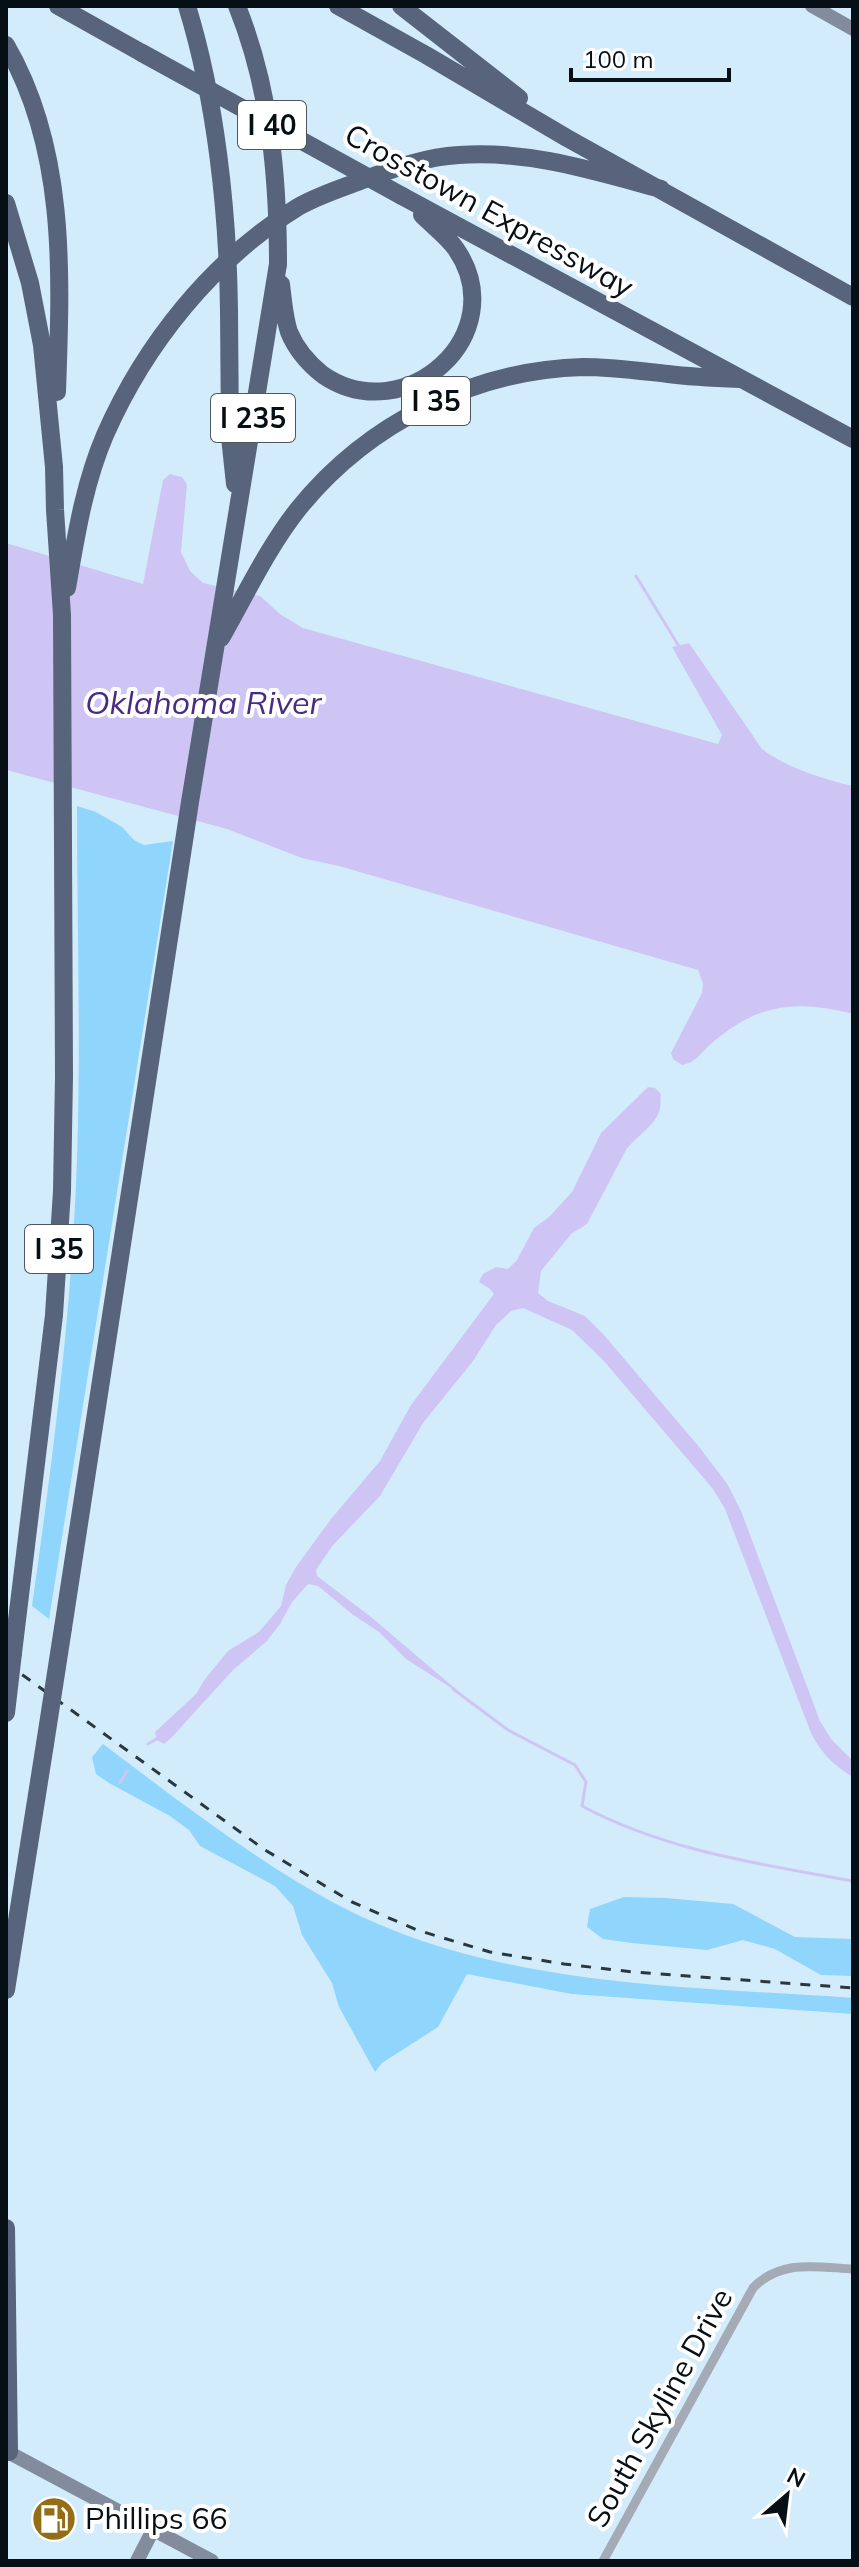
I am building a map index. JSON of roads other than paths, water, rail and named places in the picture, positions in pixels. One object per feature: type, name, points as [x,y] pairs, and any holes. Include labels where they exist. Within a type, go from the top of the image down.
[{"type":"highway","name":"Crosstown Expressway","points":[[58,6],[504,253],[853,439]]},
{"type":"highway","points":[[70,6],[88,22]]},
{"type":"highway","points":[[187,6],[210,106],[222,198],[229,311],[230,437],[238,510]]},
{"type":"highway","name":"I 235","points":[[214,651],[278,264],[274,158],[262,84],[237,6]]},
{"type":"highway","points":[[338,6],[661,189]]},
{"type":"highway","points":[[401,6],[567,138]]},
{"type":"highway","points":[[6,45],[37,114],[48,151],[55,193],[59,337],[54,467],[62,615]]},
{"type":"highway","name":"I 35","points":[[6,1713],[47,1385],[59,1248],[64,1136],[62,615],[79,517],[104,437],[125,395],[165,330],[228,261],[299,207],[399,167],[421,160],[458,155],[539,158],[661,189],[853,297]]},
{"type":"highway","points":[[278,264],[289,331],[306,359],[327,377],[361,391],[389,391],[431,376],[449,359],[464,335],[472,306],[472,290],[455,248],[402,196]]},
{"type":"highway","points":[[6,203],[30,283],[42,345],[54,467]]},
{"type":"highway","name":"I 35","points":[[6,1990],[214,651],[264,561],[298,509],[337,468],[399,421],[461,391],[523,374],[585,367],[740,379]]},
{"type":"highway","points":[[6,2228],[7,2455]]},
{"type":"main road","points":[[812,6],[853,29]]},
{"type":"main road","points":[[7,2455],[212,2561]]},
{"type":"main road","points":[[137,2561],[153,2530]]},
{"type":"street","name":"South Skyline Drive","points":[[603,2561],[753,2288],[769,2274],[791,2266],[853,2269]]},
{"type":"water","name":"Oklahoma River","points":[[170,474],[182,477],[187,484],[181,552],[190,571],[203,583],[260,596],[280,614],[303,628],[718,744],[722,735],[672,647],[689,643],[762,749],[806,772],[853,786],[853,1014],[795,1006],[761,1013],[729,1030],[695,1060],[682,1065],[673,1059],[671,1053],[702,993],[703,984],[698,970],[302,858],[227,829],[6,770],[6,543],[143,584],[163,480]]},
{"type":"water","points":[[648,1087],[655,1088],[661,1094],[658,1114],[626,1150],[587,1224],[571,1234],[541,1271],[538,1293],[548,1301],[585,1316],[604,1335],[728,1485],[741,1511],[820,1721],[831,1739],[853,1761],[853,1777],[829,1758],[811,1733],[725,1509],[713,1489],[603,1360],[572,1330],[523,1308],[511,1311],[496,1325],[473,1361],[423,1423],[380,1496],[333,1545],[316,1570],[317,1576],[464,1696],[406,1659],[379,1632],[318,1586],[308,1584],[292,1602],[267,1641],[233,1670],[172,1737],[164,1744],[157,1740],[155,1732],[196,1694],[228,1651],[259,1632],[281,1606],[286,1585],[296,1567],[380,1461],[411,1405],[494,1294],[479,1282],[483,1274],[496,1267],[508,1269],[517,1260],[534,1228],[572,1192],[601,1133]]},
{"type":"waterway","points":[[636,576],[680,648]]},
{"type":"waterway","points":[[453,1689],[508,1730],[575,1765],[586,1782],[582,1806],[680,1845],[853,1881]]},
{"type":"waterway","points":[[148,1744],[158,1738]]},
{"type":"waterway","points":[[120,1783],[127,1771]]},
{"type":"railway","points":[[6,1663],[265,1850],[352,1902],[417,1930],[490,1952],[564,1964],[853,1988]]},
{"type":"place","name":"Phillips 66","points":[[54,2519]]}]
